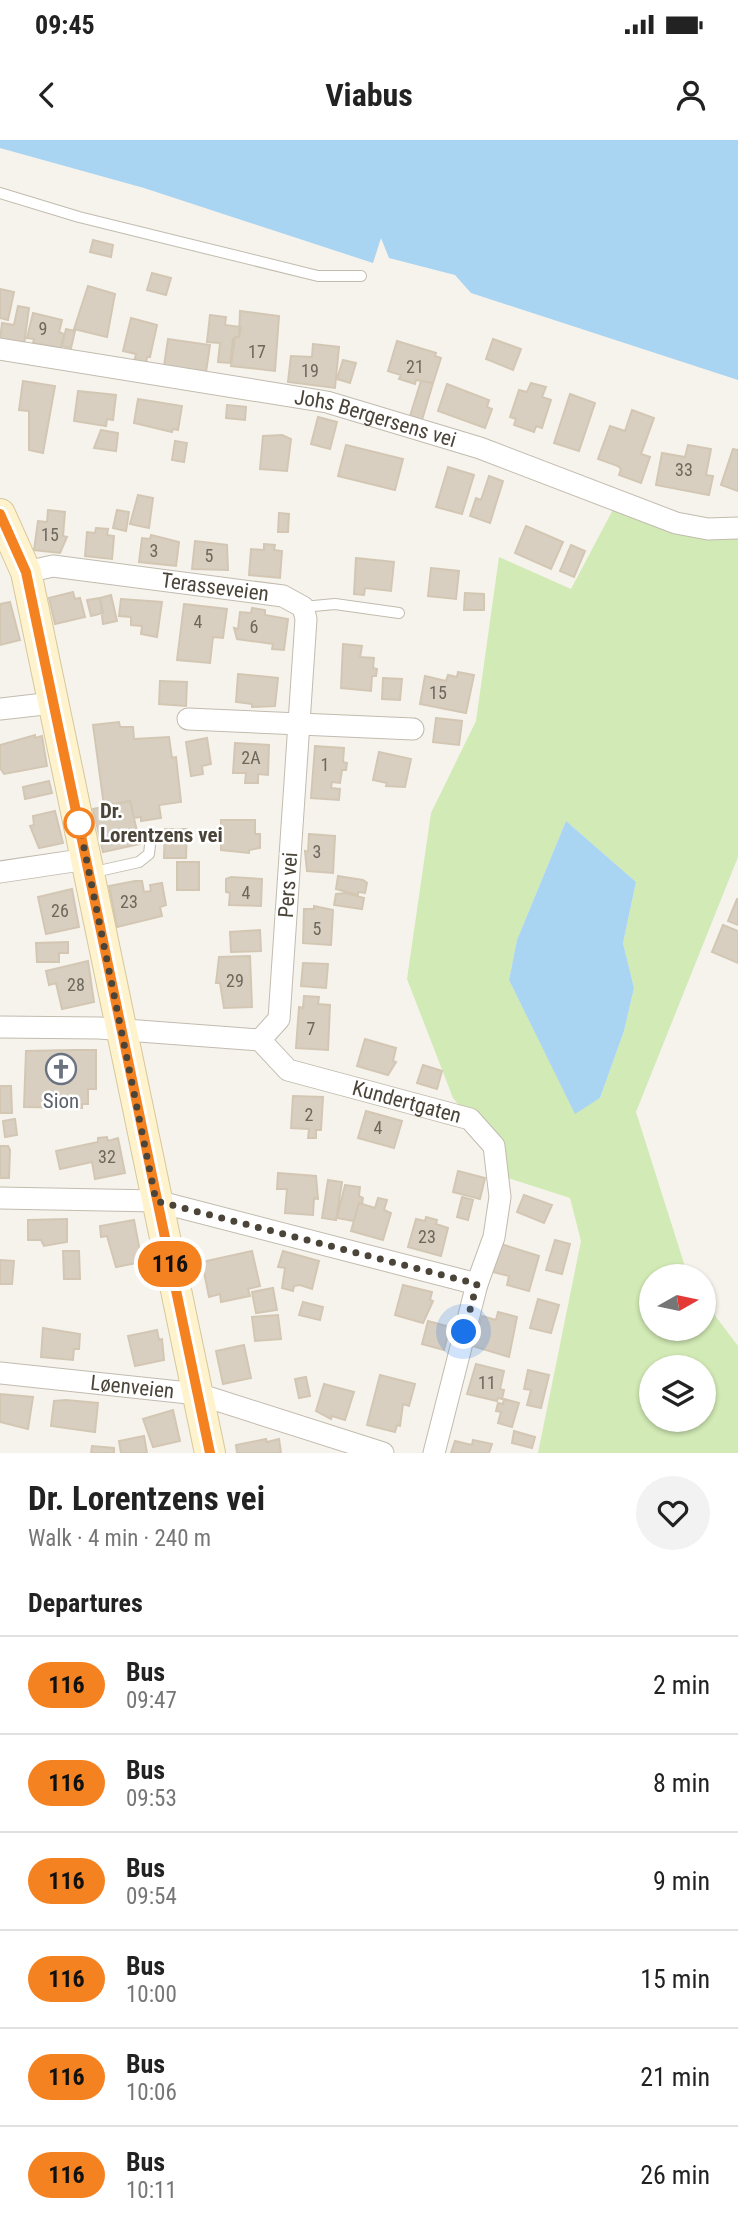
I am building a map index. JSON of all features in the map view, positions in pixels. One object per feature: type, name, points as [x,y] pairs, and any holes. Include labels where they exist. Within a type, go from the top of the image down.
[{"type":"main road","points":[[0,514],[26,572],[210,1453]]},
{"type":"street","name":"Johs Bergersens vei","points":[[0,349],[327,402],[491,452],[676,523],[708,529],[738,528]]},
{"type":"street","name":"Terasseveien","points":[[26,572],[53,566],[282,596],[303,607]]},
{"type":"street","name":"Pers vei","points":[[260,1040],[279,1019],[306,619],[303,607]]},
{"type":"street","points":[[0,709],[53,703]]},
{"type":"street","points":[[188,719],[413,729]]},
{"type":"street","points":[[0,872],[88,866]]},
{"type":"street","points":[[0,1027],[121,1030],[260,1040]]},
{"type":"street","name":"Kundertgaten","points":[[260,1040],[288,1070],[470,1119],[494,1146],[500,1196],[494,1237],[477,1284],[434,1453]]},
{"type":"street","points":[[0,1198],[156,1201],[477,1284]]},
{"type":"street","name":"Løenveien","points":[[0,1373],[198,1394],[383,1453]]},
{"type":"lane","points":[[0,193],[79,217],[318,276],[361,276]]},
{"type":"lane","name":"Terasseveien","points":[[303,607],[335,604],[400,613]]},
{"type":"lane","points":[[88,866],[139,862],[149,854],[151,836]]},
{"type":"green space","points":[[617,502],[738,528],[738,857],[636,1112],[684,1264],[639,1264],[639,1341],[716,1341],[716,1317],[738,1346],[738,1453],[538,1453],[581,1241],[570,1198],[505,1177],[470,1119],[453,1098],[407,979],[431,813],[476,721],[499,557],[571,589]],"holes":[[[566,821],[636,882],[623,943],[634,988],[624,1031],[600,1098],[575,1113],[509,980],[517,940]]]},
{"type":"water","points":[[0,140],[738,140],[738,380],[471,293],[455,275],[389,258],[381,238],[373,263],[144,188],[0,148]]},
{"type":"water","points":[[566,821],[636,882],[623,943],[634,988],[624,1031],[600,1098],[575,1114],[509,980],[517,940]]},
{"type":"building","points":[[93,240],[113,245],[111,257],[90,252]]},
{"type":"building","points":[[152,273],[171,278],[166,295],[147,290]]},
{"type":"building","points":[[88,286],[115,294],[107,337],[74,329]]},
{"type":"building","points":[[0,289],[14,292],[8,320],[0,318]]},
{"type":"building","points":[[18,306],[29,308],[24,345],[0,340],[2,323],[14,325]]},
{"type":"building","points":[[240,311],[279,316],[275,371],[231,366],[235,337],[239,337]]},
{"type":"building","points":[[33,313],[62,320],[59,332],[64,334],[61,348],[33,343],[34,339],[27,338]]},
{"type":"building","points":[[210,315],[226,317],[225,325],[241,327],[239,337],[233,339],[230,363],[218,362],[220,343],[207,342]]},
{"type":"building","points":[[131,318],[157,325],[146,364],[134,362],[136,354],[123,351]]},
{"type":"building","points":[[66,329],[75,331],[71,348],[62,346]]},
{"type":"building","points":[[168,339],[210,345],[206,372],[164,366]]},
{"type":"building","points":[[493,339],[521,349],[513,370],[486,359]]},
{"type":"building","points":[[397,341],[436,353],[435,356],[441,358],[433,383],[416,380],[415,384],[399,379],[401,375],[388,371]]},
{"type":"building","points":[[313,344],[339,347],[335,388],[288,382],[291,356],[312,357]]},
{"type":"building","points":[[343,360],[356,363],[350,383],[337,379]]},
{"type":"building","points":[[23,381],[55,386],[43,453],[29,450],[29,411],[19,410]]},
{"type":"building","points":[[421,381],[433,383],[422,420],[410,416]]},
{"type":"building","points":[[531,383],[546,387],[542,397],[551,400],[542,428],[536,426],[534,432],[514,425],[516,419],[510,417],[519,390],[527,392]]},
{"type":"building","points":[[447,384],[489,400],[487,407],[492,409],[485,428],[438,411]]},
{"type":"building","points":[[78,391],[116,395],[113,420],[107,419],[106,426],[74,421]]},
{"type":"building","points":[[570,394],[595,403],[579,451],[554,443]]},
{"type":"building","points":[[138,399],[182,406],[178,430],[173,429],[172,432],[134,423]]},
{"type":"building","points":[[227,405],[246,407],[245,420],[226,418]]},
{"type":"building","points":[[632,410],[654,418],[641,454],[650,457],[641,483],[619,475],[621,469],[618,466],[598,459],[610,426],[625,431]]},
{"type":"building","points":[[318,417],[337,422],[330,449],[311,444]]},
{"type":"building","points":[[101,430],[118,433],[116,451],[94,448]]},
{"type":"building","points":[[282,435],[291,439],[287,471],[260,469],[263,436]]},
{"type":"building","points":[[175,441],[187,443],[184,462],[172,460]]},
{"type":"building","points":[[346,445],[403,459],[395,490],[338,476]]},
{"type":"building","points":[[688,445],[711,449],[706,475],[713,476],[709,495],[656,485],[662,453],[685,457]]},
{"type":"building","points":[[733,449],[738,450],[738,491],[721,485]]},
{"type":"building","points":[[448,467],[474,475],[462,514],[436,507]]},
{"type":"building","points":[[489,476],[503,481],[490,523],[470,516],[476,498],[481,500]]},
{"type":"building","points":[[138,495],[153,498],[149,528],[130,524]]},
{"type":"building","points":[[48,510],[65,512],[63,536],[67,537],[60,553],[34,550],[38,521],[47,522]]},
{"type":"building","points":[[117,510],[129,512],[126,531],[113,528]]},
{"type":"building","points":[[279,513],[289,514],[288,532],[278,532]]},
{"type":"building","points":[[526,526],[563,542],[551,569],[515,553]]},
{"type":"building","points":[[96,528],[108,529],[107,535],[114,536],[112,559],[85,556],[87,532],[95,533]]},
{"type":"building","points":[[151,535],[179,542],[176,566],[139,562],[142,538],[150,539]]},
{"type":"building","points":[[195,541],[227,545],[228,570],[192,569]]},
{"type":"building","points":[[264,544],[275,545],[274,550],[282,551],[280,578],[249,575],[251,549],[264,550]]},
{"type":"building","points":[[571,545],[585,551],[574,577],[560,571]]},
{"type":"building","points":[[356,558],[394,562],[391,591],[365,588],[364,595],[354,594]]},
{"type":"building","points":[[431,568],[459,571],[456,599],[428,596]]},
{"type":"building","points":[[73,592],[75,599],[80,598],[85,617],[55,624],[49,598]]},
{"type":"building","points":[[465,593],[484,594],[484,610],[464,610]]},
{"type":"building","points":[[111,595],[117,621],[103,624],[100,598]]},
{"type":"building","points":[[100,598],[103,613],[91,616],[87,600]]},
{"type":"building","points":[[121,599],[162,602],[157,637],[141,634],[142,626],[131,625],[131,617],[119,616]]},
{"type":"building","points":[[10,602],[20,640],[0,645],[0,604]]},
{"type":"building","points":[[184,604],[227,609],[223,638],[213,637],[210,663],[177,660]]},
{"type":"building","points":[[252,608],[265,610],[265,615],[288,619],[284,650],[272,649],[273,644],[237,639],[234,628],[238,629],[240,612],[251,613]]},
{"type":"building","points":[[343,644],[362,646],[360,657],[374,658],[373,668],[377,669],[376,676],[372,676],[371,691],[341,688]]},
{"type":"building","points":[[458,672],[474,675],[466,713],[420,704],[425,676],[446,681],[448,675],[457,677]]},
{"type":"building","points":[[238,674],[278,678],[275,706],[252,707],[252,704],[236,702]]},
{"type":"building","points":[[383,678],[402,679],[400,700],[382,699]]},
{"type":"building","points":[[160,681],[187,682],[186,706],[159,704]]},
{"type":"building","points":[[436,718],[462,721],[459,745],[433,742]]},
{"type":"building","points":[[119,722],[120,727],[133,727],[134,739],[169,737],[172,758],[176,757],[181,802],[159,805],[161,818],[141,821],[141,817],[134,818],[130,801],[104,806],[93,725]]},
{"type":"building","points":[[35,735],[35,738],[42,736],[47,766],[4,774],[0,768],[0,745]]},
{"type":"building","points":[[207,738],[211,764],[202,766],[203,774],[191,776],[186,742]]},
{"type":"building","points":[[235,743],[269,745],[268,775],[258,774],[258,783],[245,783],[246,773],[233,773]]},
{"type":"building","points":[[315,746],[344,748],[343,762],[347,763],[346,770],[342,770],[340,783],[332,782],[331,788],[340,789],[339,800],[311,798]]},
{"type":"building","points":[[379,752],[411,759],[405,787],[386,786],[387,783],[373,780]]},
{"type":"building","points":[[49,781],[52,793],[25,799],[23,787]]},
{"type":"building","points":[[130,801],[140,844],[103,852],[93,809]]},
{"type":"building","points":[[55,811],[63,843],[39,848],[30,826],[34,825],[33,816]]},
{"type":"building","points":[[221,820],[255,820],[255,834],[260,834],[260,848],[249,850],[249,853],[221,850]]},
{"type":"building","points":[[165,829],[187,829],[186,858],[164,858]]},
{"type":"building","points":[[309,834],[335,836],[333,873],[307,871],[305,851],[308,852]]},
{"type":"building","points":[[177,862],[199,862],[199,890],[177,890]]},
{"type":"building","points":[[338,876],[363,880],[367,883],[365,893],[358,892],[358,895],[336,889]]},
{"type":"building","points":[[226,879],[262,879],[261,906],[229,905],[230,893],[226,892]]},
{"type":"building","points":[[142,881],[144,892],[151,891],[150,885],[162,883],[166,905],[160,907],[162,916],[117,927],[109,886]]},
{"type":"building","points":[[72,889],[79,927],[46,934],[38,897]]},
{"type":"building","points":[[346,893],[364,898],[362,909],[334,905],[336,894]]},
{"type":"building","points":[[738,899],[738,925],[728,921]]},
{"type":"building","points":[[314,906],[333,910],[331,945],[303,943],[304,909],[314,909]]},
{"type":"building","points":[[723,925],[738,931],[738,963],[712,952]]},
{"type":"building","points":[[260,930],[261,951],[231,952],[230,932]]},
{"type":"building","points":[[68,942],[68,953],[59,953],[59,962],[37,962],[36,943]]},
{"type":"building","points":[[250,956],[252,1007],[224,1008],[220,983],[216,983],[219,957]]},
{"type":"building","points":[[88,961],[94,1002],[62,1009],[56,983],[49,985],[46,971]]},
{"type":"building","points":[[303,963],[328,964],[326,988],[301,986]]},
{"type":"building","points":[[304,996],[319,997],[318,1004],[330,1005],[328,1050],[296,1048],[299,1007],[303,1008]]},
{"type":"building","points":[[365,1039],[396,1048],[393,1061],[396,1062],[388,1075],[357,1066]]},
{"type":"building","name":"Sion","points":[[96,1050],[96,1089],[88,1089],[88,1104],[82,1104],[82,1108],[24,1107],[26,1051]]},
{"type":"building","points":[[423,1065],[442,1071],[437,1089],[417,1083]]},
{"type":"building","points":[[0,1086],[11,1086],[12,1113],[0,1113]]},
{"type":"building","points":[[293,1096],[323,1097],[321,1130],[316,1130],[316,1138],[308,1138],[309,1129],[291,1128]]},
{"type":"building","points":[[366,1111],[402,1121],[394,1148],[358,1138]]},
{"type":"building","points":[[15,1119],[17,1135],[5,1137],[3,1121]]},
{"type":"building","points":[[107,1137],[108,1141],[118,1138],[125,1173],[95,1179],[92,1162],[60,1169],[56,1151],[98,1142],[98,1138]]},
{"type":"building","points":[[0,1146],[8,1146],[10,1150],[9,1178],[0,1178]]},
{"type":"building","points":[[458,1171],[485,1178],[480,1199],[453,1192]]},
{"type":"building","points":[[278,1173],[316,1176],[318,1199],[314,1198],[313,1215],[285,1213],[287,1189],[277,1189]]},
{"type":"building","points":[[328,1180],[342,1182],[336,1220],[322,1218]]},
{"type":"building","points":[[345,1185],[360,1187],[359,1196],[363,1198],[354,1221],[337,1218]]},
{"type":"building","points":[[524,1195],[552,1205],[544,1223],[517,1212]]},
{"type":"building","points":[[462,1197],[473,1200],[468,1220],[457,1217]]},
{"type":"building","points":[[378,1198],[387,1200],[384,1210],[391,1213],[383,1240],[351,1231],[359,1203],[375,1208]]},
{"type":"building","points":[[426,1217],[437,1220],[436,1224],[448,1228],[441,1256],[408,1247],[416,1219],[425,1221]]},
{"type":"building","points":[[67,1219],[67,1242],[44,1246],[41,1240],[28,1240],[28,1220]]},
{"type":"building","points":[[134,1220],[142,1262],[116,1267],[107,1236],[101,1237],[100,1226]]},
{"type":"building","points":[[555,1240],[570,1244],[562,1274],[546,1270]]},
{"type":"building","points":[[501,1244],[539,1256],[529,1291],[507,1285],[509,1276],[493,1272]]},
{"type":"building","points":[[63,1251],[79,1251],[80,1279],[64,1279]]},
{"type":"building","points":[[252,1251],[260,1286],[248,1289],[250,1296],[221,1302],[220,1294],[209,1297],[202,1262]]},
{"type":"building","points":[[283,1251],[319,1261],[312,1289],[300,1285],[294,1286],[293,1291],[282,1288],[285,1268],[278,1267]]},
{"type":"building","points":[[0,1260],[14,1261],[12,1284],[0,1284]]},
{"type":"building","points":[[403,1285],[432,1292],[430,1300],[433,1301],[423,1323],[395,1315]]},
{"type":"building","points":[[273,1288],[277,1310],[256,1313],[252,1292]]},
{"type":"building","points":[[538,1299],[559,1305],[551,1333],[530,1328]]},
{"type":"building","points":[[303,1302],[323,1307],[320,1320],[299,1315]]},
{"type":"building","points":[[498,1312],[517,1317],[509,1357],[473,1346],[482,1316],[496,1320]]},
{"type":"building","points":[[278,1315],[281,1339],[255,1341],[252,1317]]},
{"type":"building","points":[[428,1321],[450,1327],[444,1350],[422,1344]]},
{"type":"building","points":[[43,1328],[80,1334],[79,1349],[74,1349],[73,1360],[41,1357]]},
{"type":"building","points":[[157,1330],[159,1340],[162,1339],[164,1360],[135,1366],[128,1336]]},
{"type":"building","points":[[244,1345],[251,1378],[223,1384],[216,1351]]},
{"type":"building","points":[[476,1364],[504,1371],[500,1389],[504,1390],[502,1399],[498,1398],[497,1401],[467,1394]]},
{"type":"building","points":[[528,1370],[549,1375],[541,1408],[527,1405],[531,1390],[524,1389]]},
{"type":"building","points":[[380,1375],[415,1384],[409,1406],[403,1404],[400,1426],[397,1425],[395,1432],[367,1425]]},
{"type":"building","points":[[306,1377],[310,1396],[299,1398],[295,1379]]},
{"type":"building","points":[[324,1384],[354,1392],[345,1420],[332,1416],[331,1419],[316,1411]]},
{"type":"building","points":[[0,1394],[33,1397],[28,1429],[0,1422]]},
{"type":"building","points":[[504,1399],[519,1403],[512,1427],[498,1423],[501,1412],[496,1411],[498,1403],[503,1404]]},
{"type":"building","points":[[54,1401],[98,1403],[95,1432],[51,1426]]},
{"type":"building","points":[[173,1410],[180,1441],[153,1447],[143,1419]]},
{"type":"building","points":[[514,1431],[535,1437],[532,1448],[512,1443]]},
{"type":"building","points":[[144,1436],[147,1453],[121,1453],[119,1441]]},
{"type":"building","points":[[266,1439],[267,1442],[279,1439],[281,1453],[237,1453],[236,1445]]},
{"type":"building","points":[[473,1440],[492,1444],[489,1453],[451,1453],[455,1441],[472,1445]]},
{"type":"building","points":[[92,1446],[114,1448],[114,1453],[91,1453]]},
{"type":"bus line","name":"116","points":[[0,514],[26,572],[210,1453]]},
{"type":"place","name":"Dr. Lorentzens vei","points":[[79,823]]},
{"type":"place","name":"Sion","points":[[61,1069]]},
{"type":"route","points":[[79,823],[156,1201],[477,1284],[464,1332]]}]
